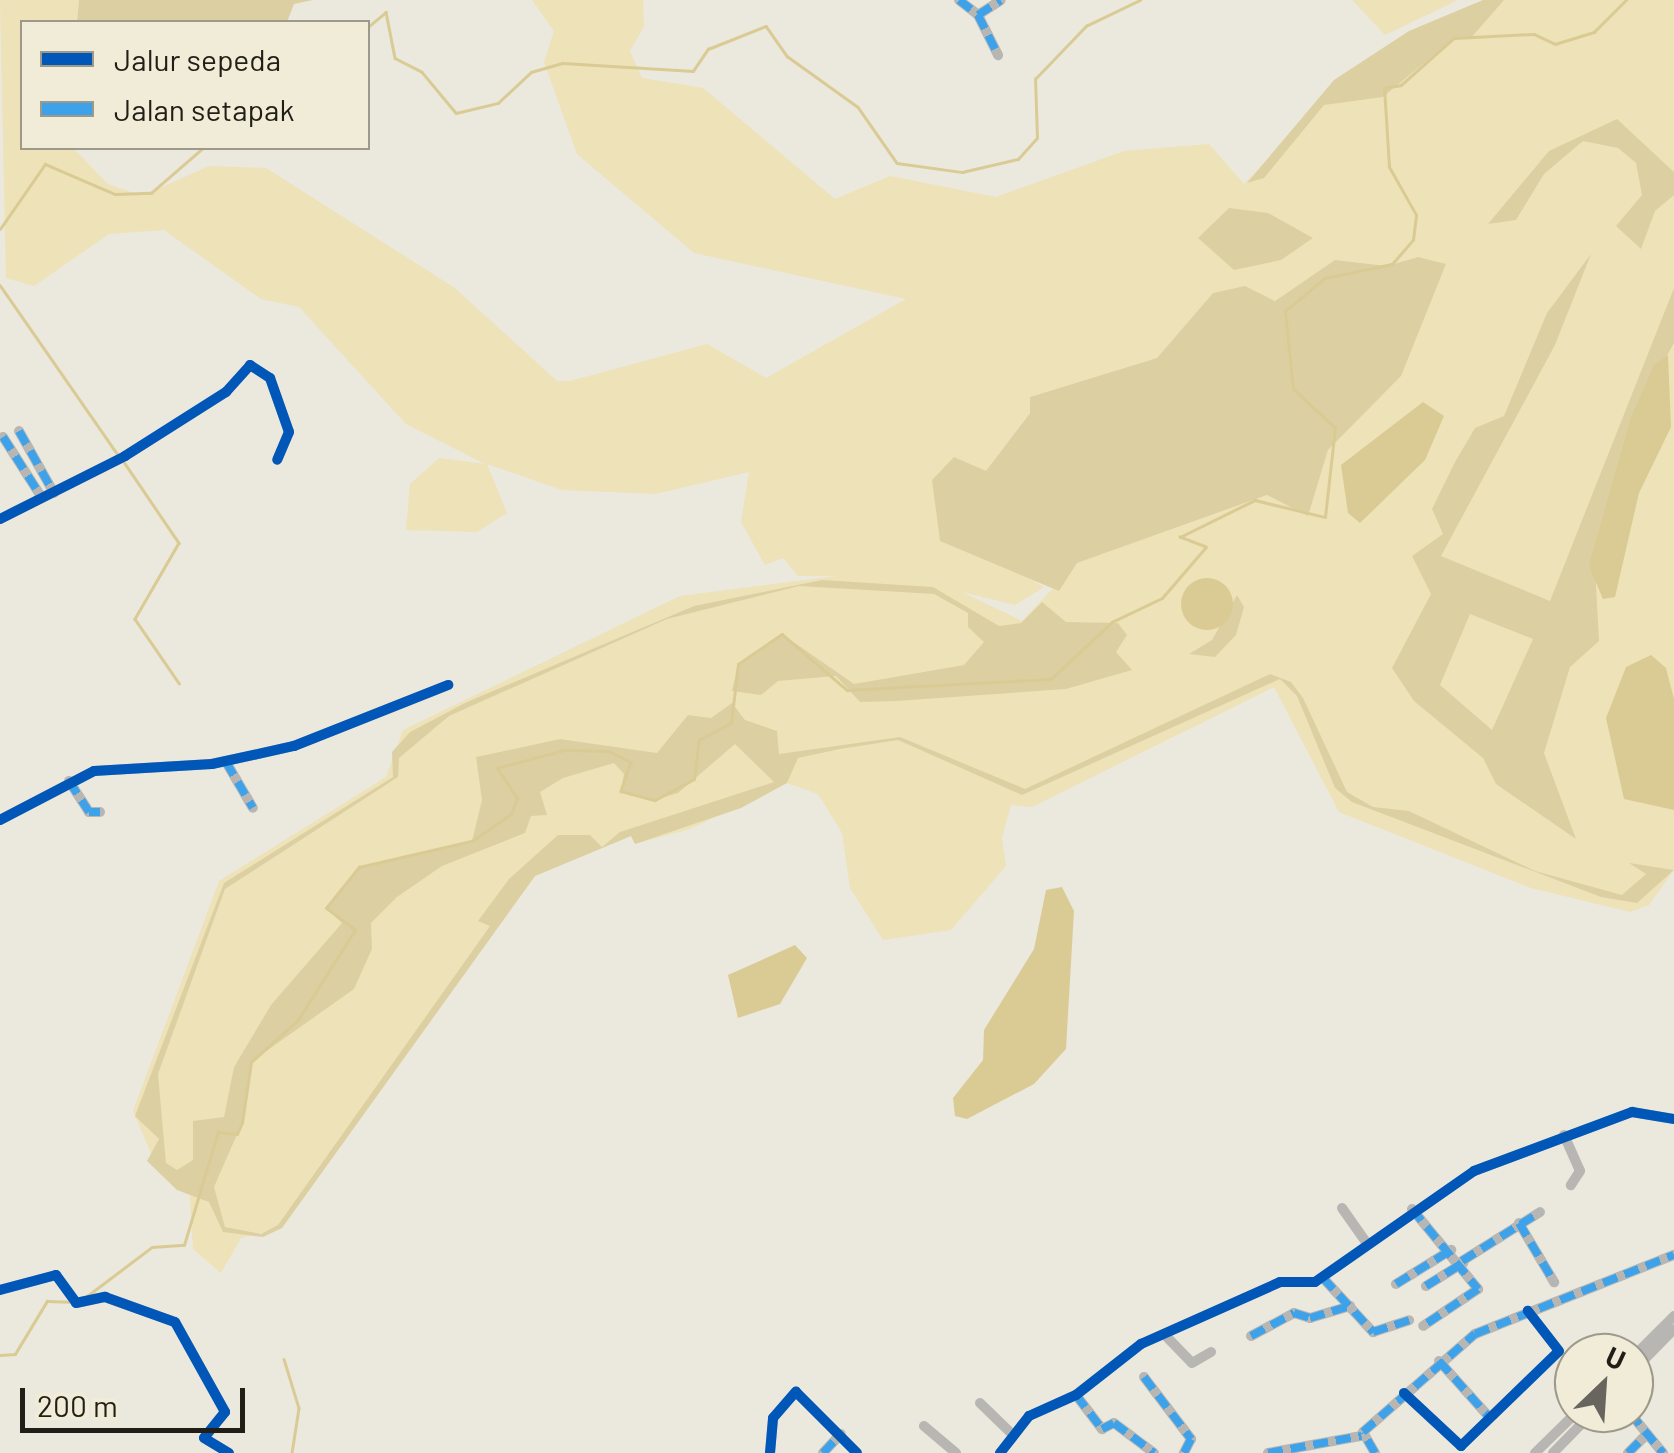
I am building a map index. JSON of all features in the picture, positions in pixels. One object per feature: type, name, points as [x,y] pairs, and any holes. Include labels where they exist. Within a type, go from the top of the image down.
[{"type":"street","points":[[959,0],[982,14],[998,55]]},
{"type":"street","points":[[982,14],[1001,0]]},
{"type":"street","points":[[0,519],[121,458],[226,392],[250,364],[270,378],[289,432],[277,460]]},
{"type":"street","points":[[19,432],[54,493]]},
{"type":"street","points":[[4,438],[42,498]]},
{"type":"street","points":[[0,820],[69,781],[106,768],[226,762],[327,738],[448,685]]},
{"type":"street","points":[[226,762],[253,808]]},
{"type":"street","points":[[69,781],[89,812],[100,812]]},
{"type":"street","points":[[980,1403],[1009,1446],[1040,1408],[1076,1395],[1164,1334],[1280,1282],[1323,1278],[1412,1209],[1510,1153],[1632,1112],[1674,1119]]},
{"type":"street","points":[[1564,1135],[1580,1171],[1571,1185]]},
{"type":"street","points":[[1342,1208],[1366,1242]]},
{"type":"street","points":[[1412,1209],[1462,1262],[1476,1292],[1423,1326]]},
{"type":"street","points":[[1426,1286],[1540,1212]]},
{"type":"street","points":[[1519,1223],[1554,1282]]},
{"type":"street","points":[[1396,1284],[1451,1250]]},
{"type":"street","points":[[1268,1453],[1361,1436],[1439,1361],[1528,1311],[1672,1260]]},
{"type":"street","points":[[0,1290],[54,1275],[69,1288],[74,1302],[105,1297],[174,1322],[224,1412],[204,1438],[229,1453]]},
{"type":"street","points":[[1323,1278],[1373,1332],[1408,1320]]},
{"type":"street","points":[[1251,1336],[1294,1313],[1310,1318],[1350,1306]]},
{"type":"street","points":[[1404,1393],[1456,1446],[1559,1351],[1528,1311]]},
{"type":"street","points":[[1654,1336],[1674,1316]]},
{"type":"street","points":[[1654,1350],[1674,1329]]},
{"type":"street","points":[[1164,1334],[1192,1362],[1211,1352]]},
{"type":"street","points":[[1439,1361],[1490,1418]]},
{"type":"street","points":[[1144,1377],[1192,1439],[1184,1453]]},
{"type":"street","points":[[770,1453],[773,1418],[796,1392],[857,1453]]},
{"type":"street","points":[[1076,1395],[1102,1429],[1114,1423],[1154,1453]]},
{"type":"street","points":[[924,1426],[956,1453]]},
{"type":"street","points":[[1535,1453],[1556,1433]]},
{"type":"street","points":[[1553,1453],[1572,1433]]},
{"type":"street","points":[[823,1453],[840,1434]]},
{"type":"street","points":[[1628,1453],[1647,1434],[1662,1453]]},
{"type":"street","points":[[1361,1436],[1375,1453]]},
{"type":"shaded area","points":[[0,0],[79,0],[77,20],[20,20],[20,150],[75,150],[108,184],[142,196],[209,166],[266,168],[455,288],[557,381],[570,381],[707,344],[766,378],[906,299],[694,253],[577,154],[544,62],[554,31],[532,0],[643,0],[644,26],[630,51],[642,78],[703,88],[835,199],[890,176],[996,197],[1124,151],[1209,144],[1244,184],[1335,90],[1384,88],[1504,0],[1674,0],[1674,870],[1649,905],[1630,912],[1531,888],[1339,812],[1274,687],[1032,807],[1011,805],[1002,838],[1006,866],[951,930],[883,940],[850,888],[842,833],[818,794],[787,783],[690,829],[635,844],[631,836],[535,876],[282,1228],[241,1238],[221,1273],[193,1249],[189,1184],[156,1165],[133,1111],[219,881],[386,777],[403,730],[680,596],[836,576],[798,576],[783,558],[765,565],[741,522],[749,472],[655,494],[562,490],[487,464],[507,513],[477,532],[406,530],[410,484],[439,458],[485,464],[406,424],[299,307],[261,299],[164,230],[109,234],[34,286],[6,278]],"holes":[[[1418,257],[1418,327],[1401,375],[1328,450],[1308,515],[1268,495],[1117,546],[1077,563],[1022,621],[962,592],[1015,605],[1044,587],[987,554],[954,457],[986,472],[1030,412],[1030,397],[1157,358],[1213,293],[1245,287],[1275,301],[1335,260],[1387,266]]]},
{"type":"shaded area","points":[[79,0],[313,0],[294,4],[288,20],[77,20]]},
{"type":"shaded area","points":[[1352,0],[1458,0],[1385,35]]},
{"type":"shaded area","points":[[1483,0],[1504,0],[1470,39],[1454,38],[1383,97],[1324,105],[1264,178],[1247,183],[1334,80],[1409,31]]},
{"type":"shaded area","points":[[1617,119],[1674,172],[1674,195],[1655,211],[1641,249],[1616,226],[1642,195],[1636,163],[1618,148],[1583,141],[1544,174],[1516,220],[1488,224],[1549,151]]},
{"type":"shaded area","points":[[1229,208],[1268,213],[1313,238],[1281,260],[1234,270],[1198,238]]},
{"type":"shaded area","points":[[1591,254],[1555,345],[1441,556],[1550,601],[1674,288],[1674,343],[1629,422],[1594,548],[1599,641],[1570,667],[1544,753],[1576,839],[1496,784],[1483,758],[1414,701],[1392,668],[1431,594],[1412,556],[1443,534],[1432,509],[1475,428],[1504,416],[1547,313]],"holes":[[[1470,614],[1533,639],[1492,730],[1440,685]]]},
{"type":"shaded area","points":[[1418,257],[1446,264],[1401,376],[1328,450],[1308,516],[1267,495],[1077,563],[1059,591],[940,541],[932,480],[954,457],[986,471],[1030,413],[1030,397],[1157,358],[1213,293],[1245,286],[1275,301],[1335,260],[1387,266]]},
{"type":"shaded area","points":[[1668,355],[1671,427],[1639,493],[1615,597],[1603,599],[1589,566],[1594,547],[1629,422],[1654,365]]},
{"type":"shaded area","points":[[1423,402],[1444,416],[1425,460],[1360,523],[1348,513],[1341,465]]},
{"type":"shaded area","points":[[1207,578],[1225,586],[1233,604],[1225,622],[1207,630],[1189,622],[1181,604],[1189,586]]},
{"type":"shaded area","points":[[822,580],[933,587],[999,626],[1021,623],[1042,602],[1066,622],[1118,623],[1127,635],[1116,652],[1132,670],[1066,689],[896,701],[860,702],[836,676],[778,681],[761,695],[732,691],[738,664],[782,634],[854,684],[964,665],[984,642],[968,627],[968,613],[934,594],[799,586],[667,619],[449,716],[399,758],[398,777],[225,889],[158,1074],[166,1163],[177,1170],[193,1160],[193,1121],[224,1117],[234,1067],[271,1005],[342,923],[326,908],[359,867],[472,841],[482,800],[476,757],[560,739],[657,753],[688,715],[711,718],[732,703],[745,720],[777,731],[779,754],[900,737],[1025,789],[1270,674],[1291,682],[1303,698],[1347,792],[1373,807],[1409,811],[1535,871],[1622,895],[1646,874],[1629,863],[1674,870],[1637,903],[1601,897],[1352,802],[1335,788],[1297,696],[1280,679],[1022,795],[898,740],[798,758],[787,783],[741,808],[635,844],[631,836],[535,876],[282,1228],[263,1237],[223,1232],[209,1202],[177,1190],[147,1161],[159,1139],[135,1116],[224,883],[393,777],[392,752],[410,732],[467,702],[694,606]],"holes":[[[735,744],[774,782],[620,832],[602,847],[590,835],[558,835],[509,879],[478,921],[490,926],[278,1225],[261,1234],[225,1227],[214,1187],[242,1123],[251,1062],[354,989],[372,949],[371,923],[397,897],[442,866],[525,833],[531,816],[547,815],[540,792],[563,778],[614,763],[624,774],[621,791],[655,800],[678,793]]]},
{"type":"shaded area","points":[[1237,595],[1244,607],[1236,635],[1215,657],[1189,654],[1212,640]]},
{"type":"shaded area","points":[[1651,655],[1666,668],[1674,699],[1674,810],[1624,799],[1606,718],[1626,667]]},
{"type":"shaded area","points":[[1062,887],[1074,911],[1066,1049],[1034,1084],[967,1119],[955,1116],[953,1098],[983,1060],[984,1030],[1034,949],[1046,890]]},
{"type":"shaded area","points":[[795,945],[807,958],[780,1004],[738,1018],[728,975]]},
{"type":"waterway","points":[[370,25],[386,12],[395,58],[422,72],[456,113],[498,103],[531,72],[563,63],[693,71],[708,49],[766,26],[787,56],[858,107],[897,163],[962,172],[1018,159],[1037,138],[1035,79],[1086,26],[1140,0]]},
{"type":"waterway","points":[[87,1296],[152,1247],[184,1245],[218,1132],[237,1134],[242,1123],[251,1062],[298,1020],[355,930],[326,908],[359,867],[472,841],[511,814],[517,798],[497,768],[564,750],[609,751],[631,762],[621,791],[655,800],[694,779],[699,740],[731,723],[738,664],[782,634],[847,690],[1051,679],[1112,622],[1162,598],[1206,547],[1180,537],[1255,500],[1325,517],[1335,428],[1293,389],[1285,311],[1325,278],[1392,264],[1413,240],[1416,215],[1389,167],[1384,88],[1401,85],[1454,38],[1534,34],[1555,44],[1594,32],[1626,0]]},
{"type":"waterway","points":[[0,229],[45,164],[115,194],[151,193],[201,150]]},
{"type":"waterway","points":[[0,285],[119,456]]},
{"type":"waterway","points":[[124,462],[179,543],[135,619],[179,683]]},
{"type":"waterway","points":[[0,1355],[15,1354],[47,1301],[70,1302]]},
{"type":"waterway","points":[[284,1359],[299,1408],[292,1453]]},
{"type":"marked path","points":[[959,0],[978,15],[1001,0]]},
{"type":"marked path","points":[[978,15],[998,55]]},
{"type":"marked path","points":[[19,431],[54,493]]},
{"type":"marked path","points":[[3,437],[42,498]]},
{"type":"marked path","points":[[226,762],[253,808]]},
{"type":"marked path","points":[[69,781],[89,812],[100,812]]},
{"type":"marked path","points":[[1412,1209],[1478,1289],[1423,1326]]},
{"type":"marked path","points":[[1462,1261],[1540,1212]]},
{"type":"marked path","points":[[1519,1223],[1554,1282]]},
{"type":"marked path","points":[[1396,1284],[1451,1250]]},
{"type":"marked path","points":[[1375,1453],[1363,1432],[1475,1334],[1674,1255]]},
{"type":"marked path","points":[[1426,1286],[1463,1263]]},
{"type":"marked path","points":[[1323,1278],[1373,1332],[1409,1320]]},
{"type":"marked path","points":[[1251,1336],[1294,1313],[1310,1318],[1350,1306]]},
{"type":"marked path","points":[[1439,1361],[1490,1418]]},
{"type":"marked path","points":[[1144,1377],[1191,1439],[1184,1453]]},
{"type":"marked path","points":[[1076,1395],[1102,1429],[1114,1423],[1154,1453]]},
{"type":"marked path","points":[[1646,1433],[1663,1453]]},
{"type":"marked path","points":[[823,1453],[841,1434]]},
{"type":"marked path","points":[[1628,1453],[1647,1434]]},
{"type":"marked path","points":[[1268,1453],[1361,1436]]},
{"type":"cycle path","points":[[0,519],[125,456],[226,392],[250,365],[270,378],[289,432],[277,460]]},
{"type":"cycle path","points":[[0,820],[94,771],[212,764],[294,746],[448,685]]},
{"type":"cycle path","points":[[1000,1453],[1029,1416],[1076,1395],[1141,1344],[1280,1282],[1315,1282],[1474,1171],[1632,1112],[1674,1119]]},
{"type":"cycle path","points":[[0,1290],[56,1275],[76,1303],[105,1297],[175,1322],[225,1412],[204,1438],[229,1453]]},
{"type":"cycle path","points":[[1404,1393],[1461,1446],[1559,1351],[1528,1311]]},
{"type":"cycle path","points":[[770,1453],[773,1418],[796,1392],[857,1453]]}]
